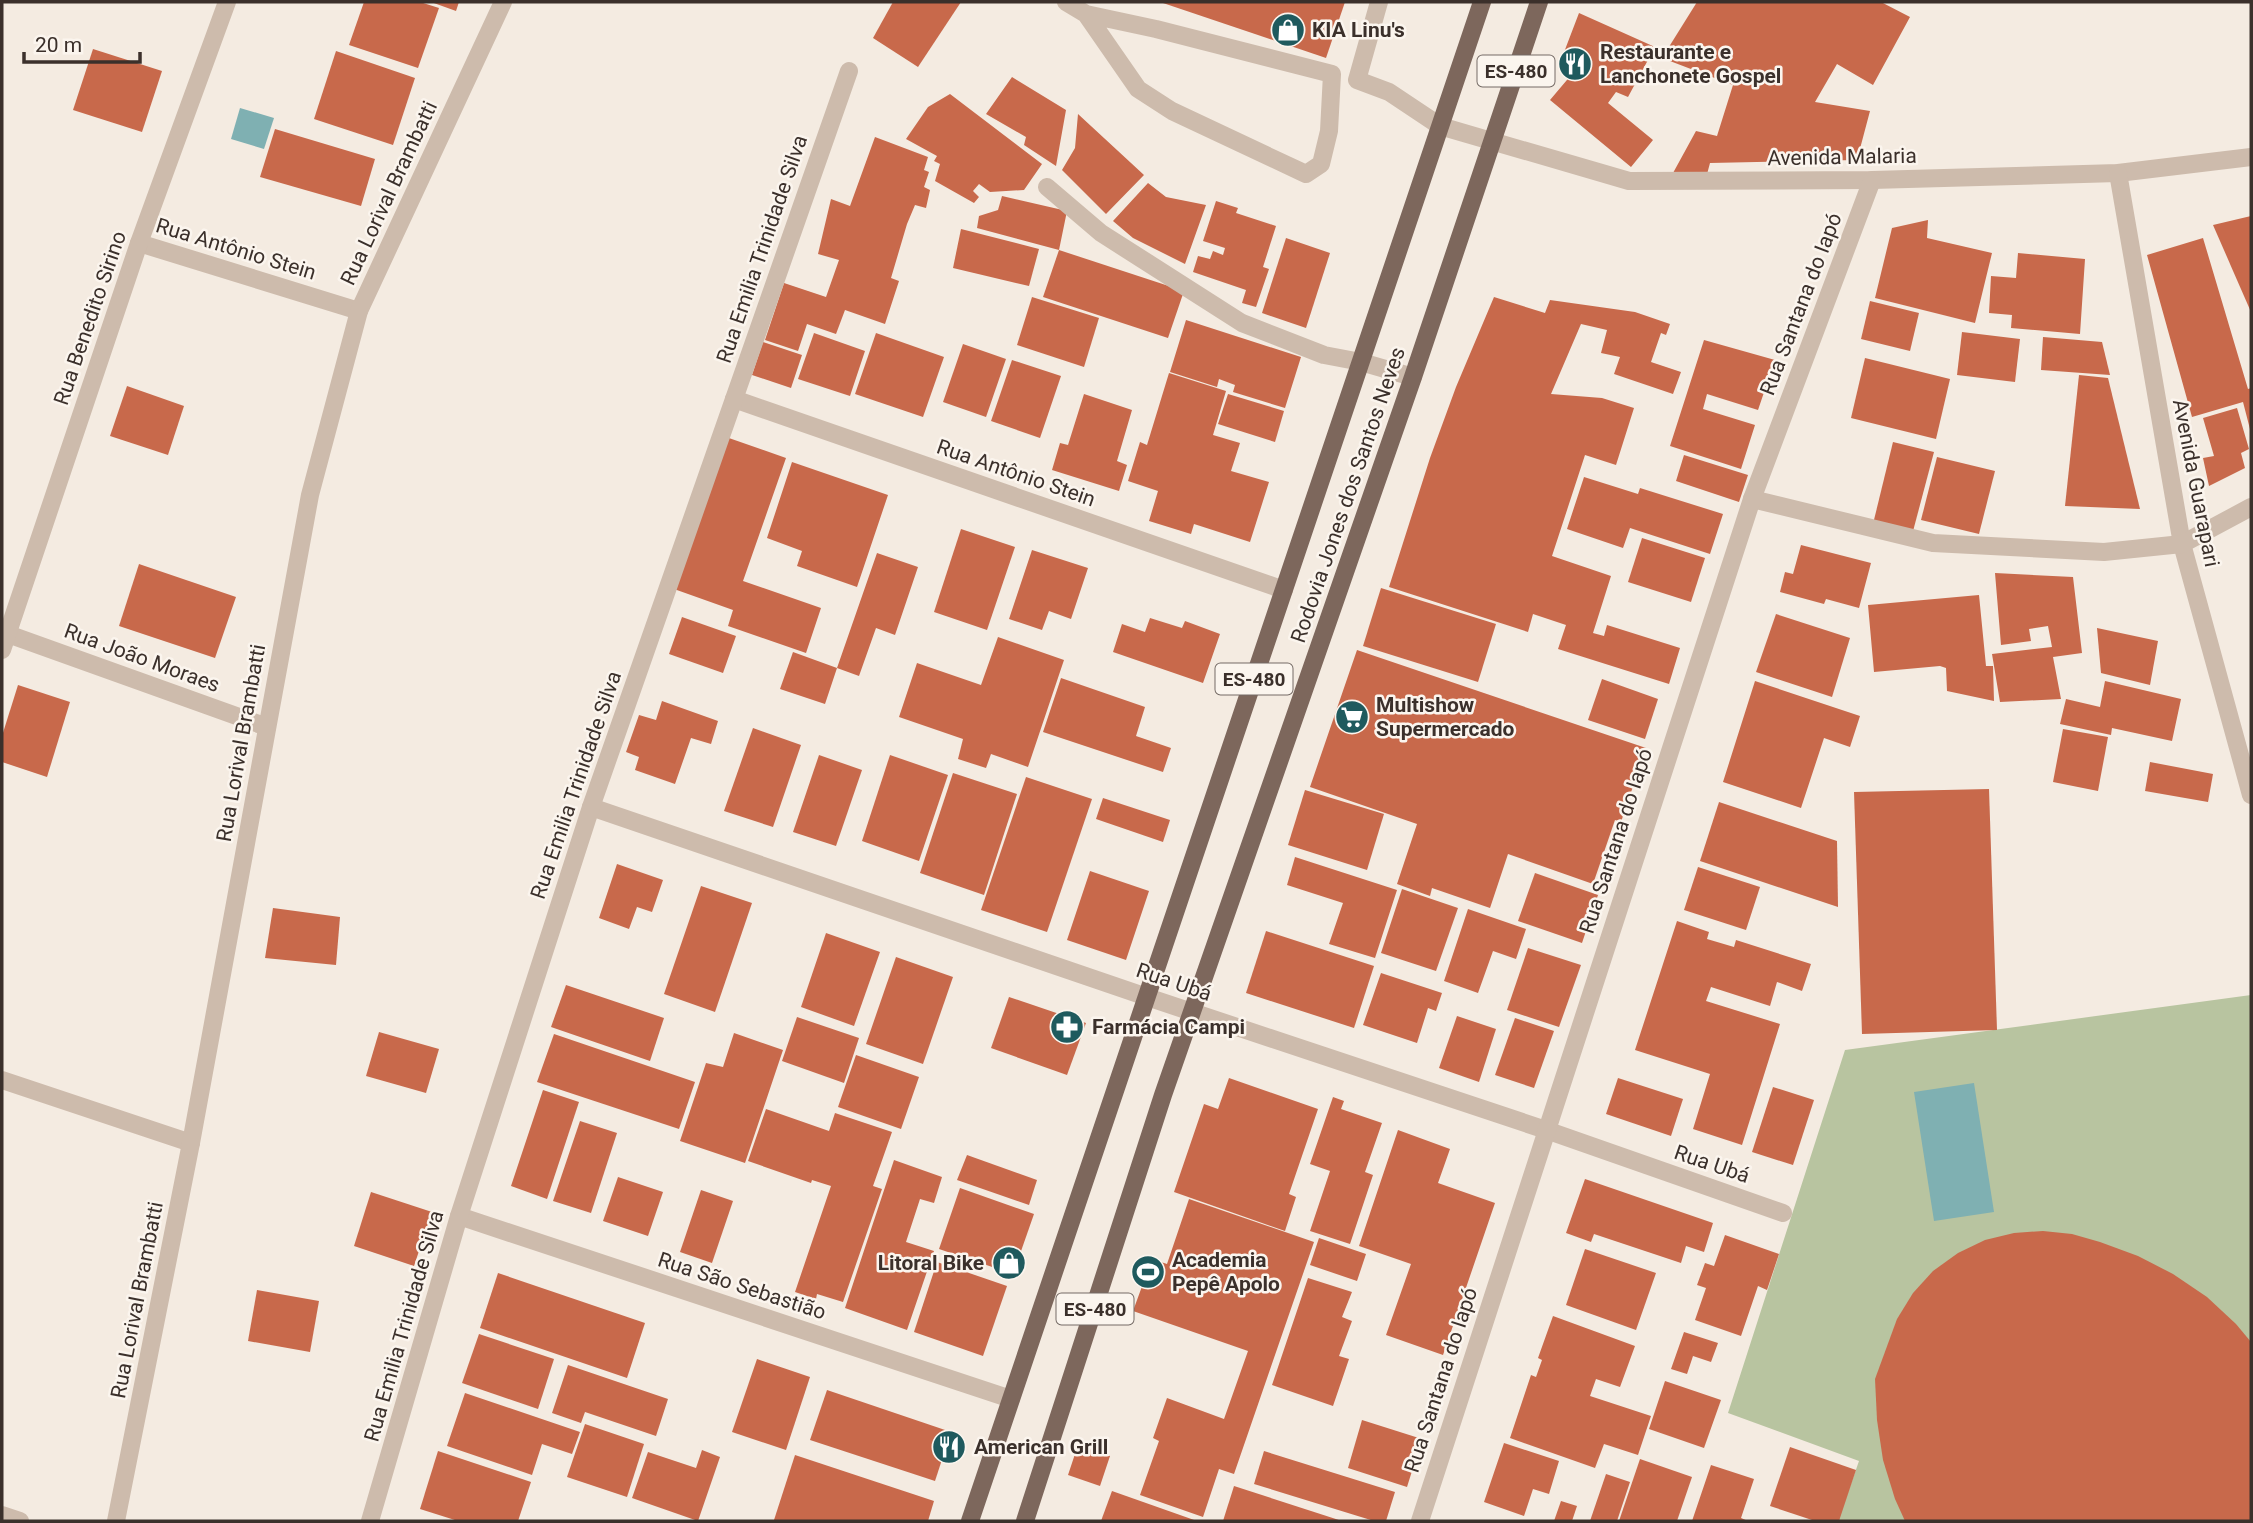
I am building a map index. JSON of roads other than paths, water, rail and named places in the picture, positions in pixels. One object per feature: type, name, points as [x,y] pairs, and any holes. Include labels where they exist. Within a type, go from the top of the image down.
[{"type":"main road","name":"Rodovia Jones dos Santos Neves","points":[[970,1521],[1482,2]]},
{"type":"main road","name":"Rodovia Jones dos Santos Neves","points":[[1025,1521],[1163,1095],[1413,377],[1539,2]]},
{"type":"street","name":"Rua Benedito Sirino","points":[[4,638],[139,243],[227,2]]},
{"type":"street","name":"Rua Lorival Brambatti","points":[[116,1521],[191,1143],[310,495],[359,312],[503,2]]},
{"type":"street","points":[[1066,2],[1086,14],[1138,89],[1172,111],[1306,174],[1321,164],[1329,131],[1332,74]]},
{"type":"street","points":[[1357,80],[1379,2]]},
{"type":"street","name":"Avenida Malaria","points":[[1086,14],[1357,80],[1389,92],[1440,126],[1629,181],[1872,180],[2118,173],[2251,157]]},
{"type":"street","name":"Rua Emilia Trinidade Silva","points":[[370,1521],[459,1216],[591,807],[849,71]]},
{"type":"street","name":"Avenida Guarapari","points":[[2118,173],[2182,544],[2245,747],[2251,795]]},
{"type":"street","name":"Rua Santana do Iapó","points":[[1420,1521],[1752,499],[1872,180]]},
{"type":"street","points":[[1046,187],[1101,233],[1242,323],[1324,355],[1413,377]]},
{"type":"street","name":"Rua Antônio Stein","points":[[139,243],[359,312]]},
{"type":"street","name":"Rua Antônio Stein","points":[[734,399],[1284,590]]},
{"type":"street","points":[[1752,499],[1933,543],[2104,552],[2182,544],[2251,507]]},
{"type":"street","name":"Rua João Moraes","points":[[4,638],[267,727]]},
{"type":"street","name":"Rua Ubá","points":[[591,807],[1546,1130],[1783,1213]]},
{"type":"street","points":[[2,1080],[191,1143]]},
{"type":"street","name":"Rua São Sebastião","points":[[459,1216],[1011,1399]]},
{"type":"street","points":[[2,1515],[20,1521]]},
{"type":"water","points":[[240,108],[274,118],[264,149],[231,139]]},
{"type":"water","points":[[1974,1083],[1994,1212],[1934,1221],[1914,1092]]},
{"type":"place","name":"KIA Linu's","points":[[1288,30]]},
{"type":"place","name":"Restaurante e Lanchonete Gospel","points":[[1575,64]]},
{"type":"place","name":"Multishow Supermercado","points":[[1352,717]]},
{"type":"place","name":"Farmácia Campi","points":[[1067,1027]]},
{"type":"place","name":"Litoral Bike","points":[[1009,1263]]},
{"type":"place","name":"Academia Pepê Apolo","points":[[1148,1272]]},
{"type":"place","name":"American Grill","points":[[949,1447]]}]
